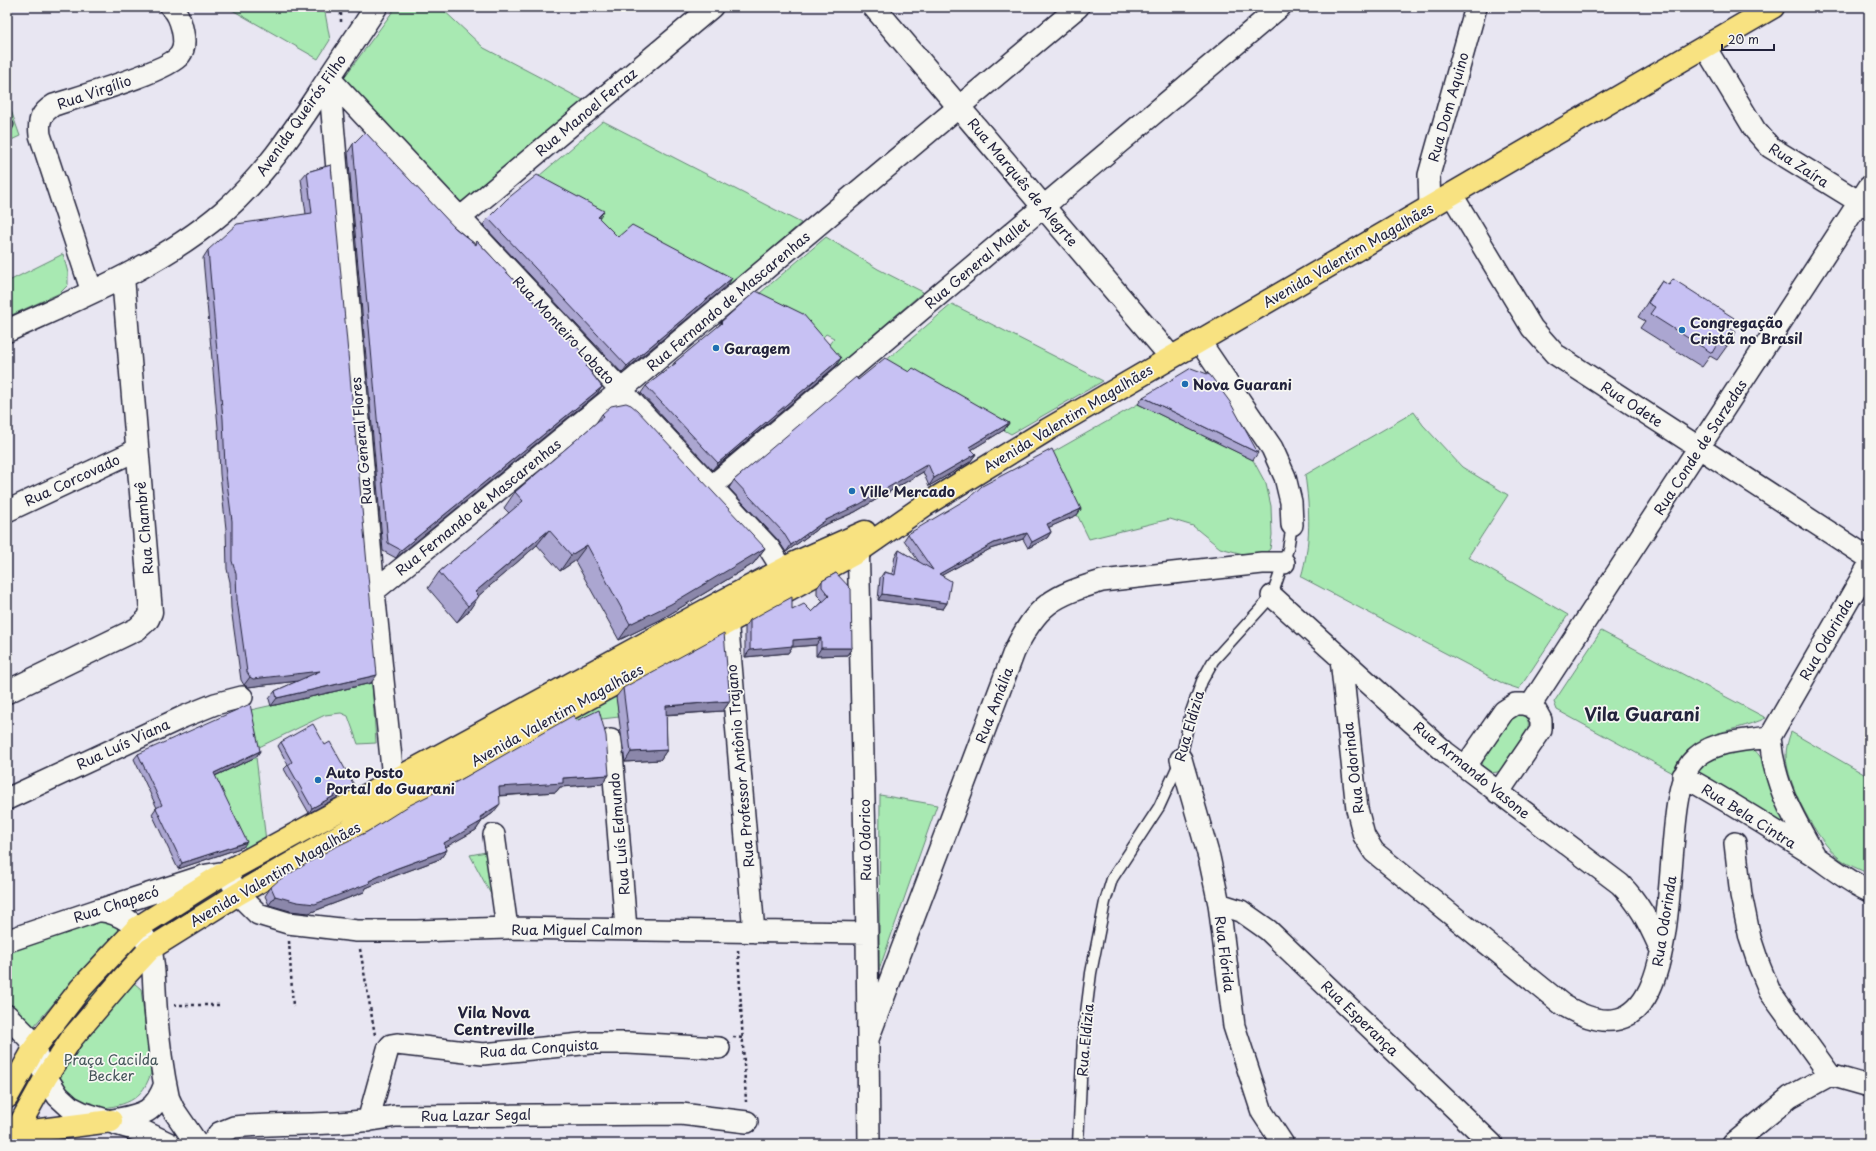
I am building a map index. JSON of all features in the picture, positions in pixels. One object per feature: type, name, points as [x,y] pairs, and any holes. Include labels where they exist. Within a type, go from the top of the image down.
[{"type":"main road","name":"Avenida Valentim Magalhães","points":[[7,1097],[34,1049],[81,988],[137,928],[226,872],[725,600],[786,579],[859,543],[1171,357],[1200,342],[1773,7]]},
{"type":"main road","name":"Avenida Valentim Magalhães","points":[[13,1138],[46,1077],[72,1038],[150,949],[238,894],[396,803],[728,622],[786,579]]},
{"type":"main road","points":[[13,1138],[111,1121]]},
{"type":"street","name":"Rua Virgílio","points":[[92,292],[40,135],[38,124],[41,116],[54,105],[154,71],[176,60],[181,54],[184,45],[184,34],[180,20],[171,7]]},
{"type":"street","name":"Avenida Queirós Filho","points":[[7,331],[92,292],[158,258],[223,212],[258,178],[287,141],[376,7]]},
{"type":"street","name":"Rua Manoel Ferraz","points":[[460,218],[712,7]]},
{"type":"street","name":"Rua Marquês de Alegrte","points":[[874,7],[1171,357]]},
{"type":"street","name":"Rua Fernando de Mascarenhas","points":[[374,591],[621,390],[1078,7]]},
{"type":"street","name":"Rua General Mallet","points":[[711,487],[1280,7]]},
{"type":"street","name":"Rua Dom Aquino","points":[[1430,208],[1429,175],[1476,7]]},
{"type":"street","name":"Rua Zaíra","points":[[1705,47],[1755,130],[1770,147],[1866,199]]},
{"type":"street","name":"Rua Monteiro Lobato","points":[[329,78],[769,548],[786,579]]},
{"type":"street","name":"Rua General Flores","points":[[329,78],[374,591],[392,781],[396,803]]},
{"type":"street","name":"Rua Odete","points":[[1452,195],[1532,328],[1555,354],[1869,558]]},
{"type":"street","name":"Rua Conde de Sarzedas","points":[[1530,706],[1700,447],[1866,199]]},
{"type":"street","name":"Rua Chambrê","points":[[7,692],[137,629],[148,619],[151,603],[123,277]]},
{"type":"street","name":"Rua Eldizia","points":[[1200,342],[1272,448],[1285,477],[1290,502],[1292,525]]},
{"type":"street","name":"Rua Corcovado","points":[[7,511],[138,450]]},
{"type":"street","name":"Rua Odorico","points":[[859,543],[867,934],[869,1144]]},
{"type":"street","name":"Rua Amália","points":[[868,1039],[1014,652],[1024,632],[1036,614],[1053,600],[1077,589],[1102,582],[1262,563],[1284,563]]},
{"type":"street","name":"Rua Odorinda","points":[[1341,659],[1356,809],[1364,836],[1374,852],[1563,1005],[1596,1018],[1622,1018],[1640,1006],[1648,994],[1661,950],[1670,900],[1677,812],[1684,776],[1691,763],[1708,749],[1732,742],[1770,737],[1869,565]]},
{"type":"street","name":"Rua Armando Vasone","points":[[1272,596],[1341,659],[1465,767],[1620,884],[1635,899],[1661,950]]},
{"type":"street","name":"Rua Professor Antônio Trajano","points":[[725,600],[728,622],[746,932]]},
{"type":"street","name":"Rua Luís Viana","points":[[7,799],[183,717],[215,704],[242,697]]},
{"type":"street","points":[[1465,767],[1504,711],[1515,704],[1530,706],[1541,720],[1541,730],[1498,793]]},
{"type":"street","name":"Rua Bela Cintra","points":[[1770,737],[1776,776],[1791,813],[1815,856]]},
{"type":"street","name":"Rua Luís Edmundo","points":[[611,740],[626,929]]},
{"type":"street","name":"Rua Flórida","points":[[1181,758],[1210,857],[1219,904],[1234,1026],[1262,1112],[1283,1144]]},
{"type":"street","name":"Rua Bela Cintra","points":[[1684,776],[1730,802],[1815,856],[1852,883],[1869,891]]},
{"type":"street","points":[[494,835],[507,928]]},
{"type":"street","points":[[1735,843],[1741,895],[1750,938],[1770,992],[1830,1075],[1869,1086]]},
{"type":"street","name":"Rua Miguel Calmon","points":[[226,872],[238,894],[248,906],[258,914],[288,923],[357,931],[507,928],[867,934]]},
{"type":"street","name":"Rua Chapecó","points":[[7,941],[206,875],[226,872]]},
{"type":"street","name":"Rua Esperança","points":[[1219,904],[1241,911],[1268,930],[1492,1144]]},
{"type":"street","points":[[99,910],[111,911],[137,928],[150,949],[165,1085],[173,1109],[197,1144]]},
{"type":"street","points":[[7,1016],[29,1038],[46,1077],[58,1096],[70,1107],[82,1113],[144,1132],[169,1144]]},
{"type":"street","name":"Rua da Conquista","points":[[368,1122],[385,1059],[391,1045],[397,1044],[483,1054],[591,1044],[628,1043],[719,1048]]},
{"type":"street","points":[[1733,1144],[1790,1097],[1830,1075]]},
{"type":"street","points":[[111,1121],[136,1116],[156,1105],[165,1085]]},
{"type":"street","name":"Rua Lazar Segal","points":[[211,1144],[219,1134],[234,1127],[368,1122],[395,1116],[680,1114],[747,1122]]},
{"type":"lane","name":"Rua Eldizia","points":[[1078,1144],[1083,1037],[1091,973],[1105,902],[1112,879],[1159,807],[1181,758],[1191,712],[1202,681],[1213,661],[1272,596],[1288,549],[1292,525]]},
{"type":"path","points":[[288,923],[293,1007]]},
{"type":"path","points":[[357,931],[376,1041],[385,1059]]},
{"type":"path","points":[[746,932],[747,1122]]},
{"type":"path","points":[[155,1005],[222,1005]]},
{"type":"green space","points":[[227,7],[324,7],[330,40],[318,59]]},
{"type":"green space","points":[[396,7],[440,7],[484,48],[585,101],[460,218],[337,87]]},
{"type":"green space","points":[[7,99],[20,136],[7,142]]},
{"type":"green space","points":[[603,121],[801,223],[729,287],[627,232],[617,242],[532,182]]},
{"type":"green space","points":[[826,237],[878,269],[923,292],[837,366],[824,351],[834,338],[826,334],[817,344],[753,299]]},
{"type":"green space","points":[[63,254],[68,273],[68,285],[60,293],[7,317],[7,282]]},
{"type":"green space","points":[[952,304],[1103,381],[1011,434],[884,362]]},
{"type":"green space","points":[[1138,404],[1253,460],[1266,484],[1271,506],[1272,535],[1270,549],[1259,558],[1220,548],[1193,526],[1170,519],[1089,539],[1048,455]]},
{"type":"green space","points":[[1414,412],[1423,425],[1462,467],[1508,495],[1468,557],[1568,615],[1519,689],[1504,684],[1301,577],[1307,552],[1309,527],[1305,475]]},
{"type":"green space","points":[[1601,631],[1766,718],[1712,735],[1700,741],[1689,748],[1680,759],[1673,773],[1557,710],[1554,702]]},
{"type":"green space","points":[[372,683],[376,743],[358,744],[348,716],[341,713],[325,715],[255,749],[246,711]]},
{"type":"green space","points":[[616,693],[619,717],[593,720],[570,730],[566,721]]},
{"type":"green space","points":[[1516,714],[1525,717],[1528,722],[1527,730],[1523,739],[1500,771],[1493,773],[1488,772],[1483,767],[1482,759],[1512,716]]},
{"type":"green space","points":[[1791,732],[1869,777],[1869,874],[1846,863],[1830,850],[1805,812],[1797,797],[1788,768],[1786,750]]},
{"type":"green space","points":[[1751,747],[1758,753],[1769,772],[1788,826],[1780,828],[1696,772],[1711,757]]},
{"type":"green space","points":[[256,757],[266,841],[246,850],[212,777]]},
{"type":"green space","points":[[880,795],[937,805],[879,970]]},
{"type":"green space","points":[[486,852],[495,902],[470,855]]},
{"type":"green space","name":"Praça Cacilda Becker","points":[[104,917],[124,930],[101,948],[34,1026],[7,1005],[7,951]]},
{"type":"green space","name":"Praça Cacilda Becker","points":[[109,971],[113,974],[58,1044],[53,1044],[52,1040]]},
{"type":"green space","name":"Praça Cacilda Becker","points":[[134,983],[141,989],[151,1073],[141,1092],[134,1098],[118,1105],[87,1111],[61,1092],[59,1074],[121,987]]},
{"type":"building","points":[[364,133],[366,133],[455,228],[476,245],[477,241],[595,366],[586,366],[602,387],[401,550],[388,543],[353,144]]},
{"type":"building","points":[[331,165],[377,675],[277,698],[275,691],[320,671],[253,679],[247,672],[237,600],[236,574],[232,561],[232,521],[225,467],[223,419],[208,250],[237,224],[312,213],[307,172]]},
{"type":"building","points":[[537,175],[604,211],[598,217],[618,237],[632,225],[732,278],[627,366],[488,218],[507,199]]},
{"type":"building","points":[[1673,279],[1734,318],[1728,327],[1736,332],[1727,346],[1719,341],[1712,353],[1650,314],[1655,307],[1648,303],[1662,281],[1669,285]]},
{"type":"building","points":[[756,291],[803,314],[841,358],[718,463],[646,386],[676,363],[674,363],[722,323],[721,322]]},
{"type":"building","points":[[885,358],[909,372],[913,368],[1009,423],[969,447],[976,454],[934,478],[928,464],[860,504],[826,520],[791,545],[783,532],[734,480],[856,377],[858,380]]},
{"type":"building","points":[[1191,368],[1210,375],[1230,402],[1258,453],[1143,397]]},
{"type":"building","points":[[626,403],[637,410],[765,548],[671,604],[630,624],[587,545],[571,555],[549,530],[475,592],[479,596],[468,606],[439,572],[523,501],[515,492],[604,416],[602,414],[611,406]]},
{"type":"building","points":[[1052,449],[1081,509],[1047,524],[1051,532],[1032,542],[1027,533],[994,543],[939,574],[951,581],[947,603],[882,594],[884,572],[895,575],[899,550],[933,570],[908,534],[970,497],[982,486]]},
{"type":"building","points":[[836,573],[851,589],[852,648],[821,648],[821,638],[793,640],[793,646],[750,650],[750,620],[792,597],[792,610],[804,604],[812,612],[829,596],[822,587],[822,581]]},
{"type":"building","points":[[724,633],[730,701],[666,706],[667,750],[631,752],[623,688]]},
{"type":"building","points":[[250,704],[260,751],[214,773],[247,842],[182,863],[156,808],[162,805],[138,754]]},
{"type":"building","points":[[599,710],[606,736],[609,775],[563,778],[563,783],[499,787],[500,804],[480,817],[482,821],[444,843],[447,850],[395,869],[369,881],[370,883],[315,904],[297,902],[275,896],[271,887],[279,880],[333,848],[367,832],[410,805],[462,779],[574,715],[576,721]]},
{"type":"building","name":"Auto Posto Portal do Guarani","points":[[313,724],[325,745],[330,742],[354,785],[312,808],[288,765],[292,762],[281,742]]},
{"type":"place","name":"Congregação Cristã no Brasil","points":[[1682,330]]},
{"type":"place","name":"Garagem","points":[[716,348]]},
{"type":"place","name":"Nova Guarani","points":[[1185,384]]},
{"type":"place","name":"Ville Mercado","points":[[852,491]]},
{"type":"place","name":"Auto Posto Portal do Guarani","points":[[318,780]]},
{"type":"district","name":"Vila Guarani","points":[[1642,713]]},
{"type":"district","name":"Vila Nova Centreville","points":[[494,1020]]}]
